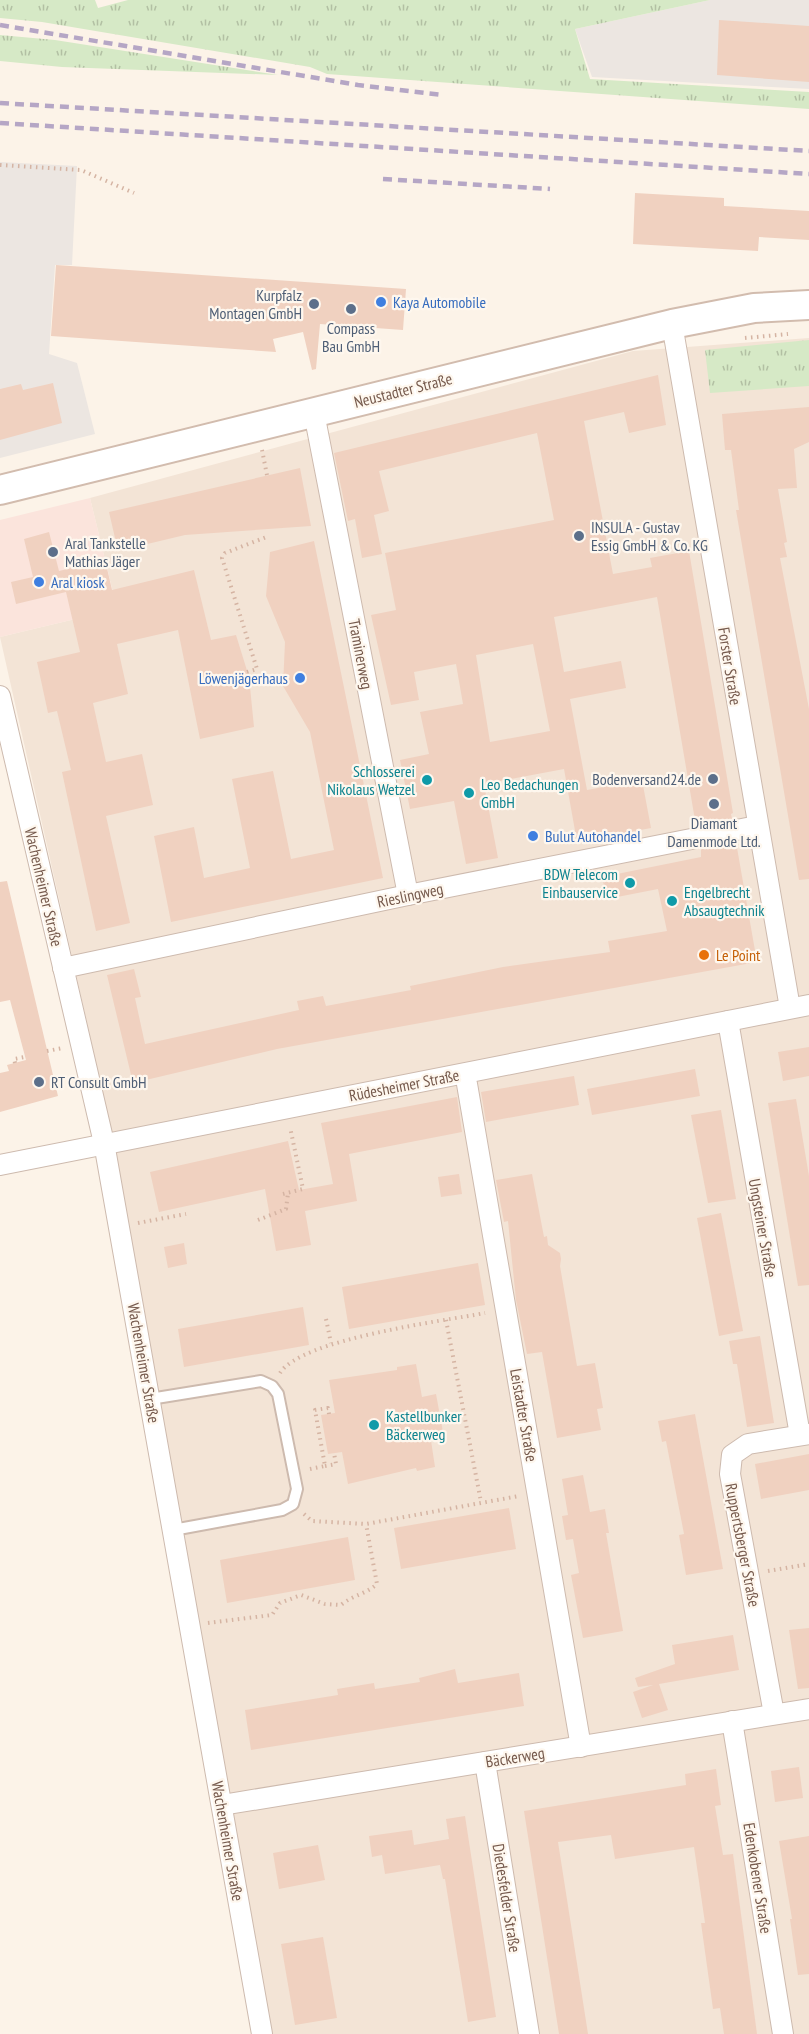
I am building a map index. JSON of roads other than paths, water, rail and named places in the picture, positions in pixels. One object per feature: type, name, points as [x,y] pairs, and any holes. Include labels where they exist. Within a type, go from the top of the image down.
[{"type":"main road","name":"Neustadter Straße","points":[[0,490],[672,324],[754,308],[809,305]]},
{"type":"street","name":"Forster Straße","points":[[672,324],[757,826],[799,1007]]},
{"type":"street","name":"Traminerweg","points":[[314,413],[408,895]]},
{"type":"street","name":"Wachenheimer Straße","points":[[0,696],[104,1143],[262,2034]]},
{"type":"street","name":"Rieslingweg","points":[[63,968],[408,895],[757,826]]},
{"type":"street","name":"Rüdesheimer Straße","points":[[0,1165],[799,1007]]},
{"type":"street","name":"Ungsteiner Straße","points":[[728,1021],[805,1435]]},
{"type":"street","name":"Leistadter Straße","points":[[467,1084],[581,1747]]},
{"type":"street","name":"Ruppertsberger Straße","points":[[774,1714],[730,1474],[732,1455],[748,1444],[805,1435]]},
{"type":"street","name":"Bäckerweg","points":[[222,1805],[809,1709]]},
{"type":"street","name":"Edenkobener Straße","points":[[732,1721],[783,2034]]},
{"type":"street","name":"Diedesfelder Straße","points":[[485,1762],[529,2034]]},
{"type":"lane","points":[[150,1399],[261,1381],[272,1386],[278,1394],[294,1472],[297,1490],[293,1504],[282,1510],[173,1530]]},
{"type":"railway","points":[[0,25],[358,85],[443,95]]},
{"type":"railway","points":[[0,103],[809,151]]},
{"type":"railway","points":[[0,123],[809,174]]},
{"type":"railway","points":[[383,179],[550,189]]},
{"type":"place","name":"Kaya Automobile","points":[[381,302]]},
{"type":"place","name":"Kurpfalz Montagen GmbH","points":[[314,304]]},
{"type":"place","name":"Compass Bau GmbH","points":[[351,309]]},
{"type":"place","name":"INSULA - Gustav Essig GmbH & Co. KG","points":[[579,536]]},
{"type":"place","name":"Aral Tankstelle Mathias Jäger","points":[[53,552]]},
{"type":"place","name":"Aral kiosk","points":[[39,582]]},
{"type":"place","name":"Löwenjägerhaus","points":[[300,678]]},
{"type":"place","name":"Bodenversand24.de","points":[[713,779]]},
{"type":"place","name":"Schlosserei Nikolaus Wetzel","points":[[427,780]]},
{"type":"place","name":"Leo Bedachungen GmbH","points":[[469,793]]},
{"type":"place","name":"Diamant Damenmode Ltd.","points":[[714,804]]},
{"type":"place","name":"Bulut Autohandel","points":[[533,836]]},
{"type":"place","name":"BDW Telecom Einbauservice","points":[[630,883]]},
{"type":"place","name":"Engelbrecht Absaugtechnik","points":[[672,901]]},
{"type":"place","name":"Le Point","points":[[704,955]]},
{"type":"place","name":"RT Consult GmbH","points":[[39,1082]]},
{"type":"place","name":"Kastellbunker Bäckerweg","points":[[374,1425]]}]
